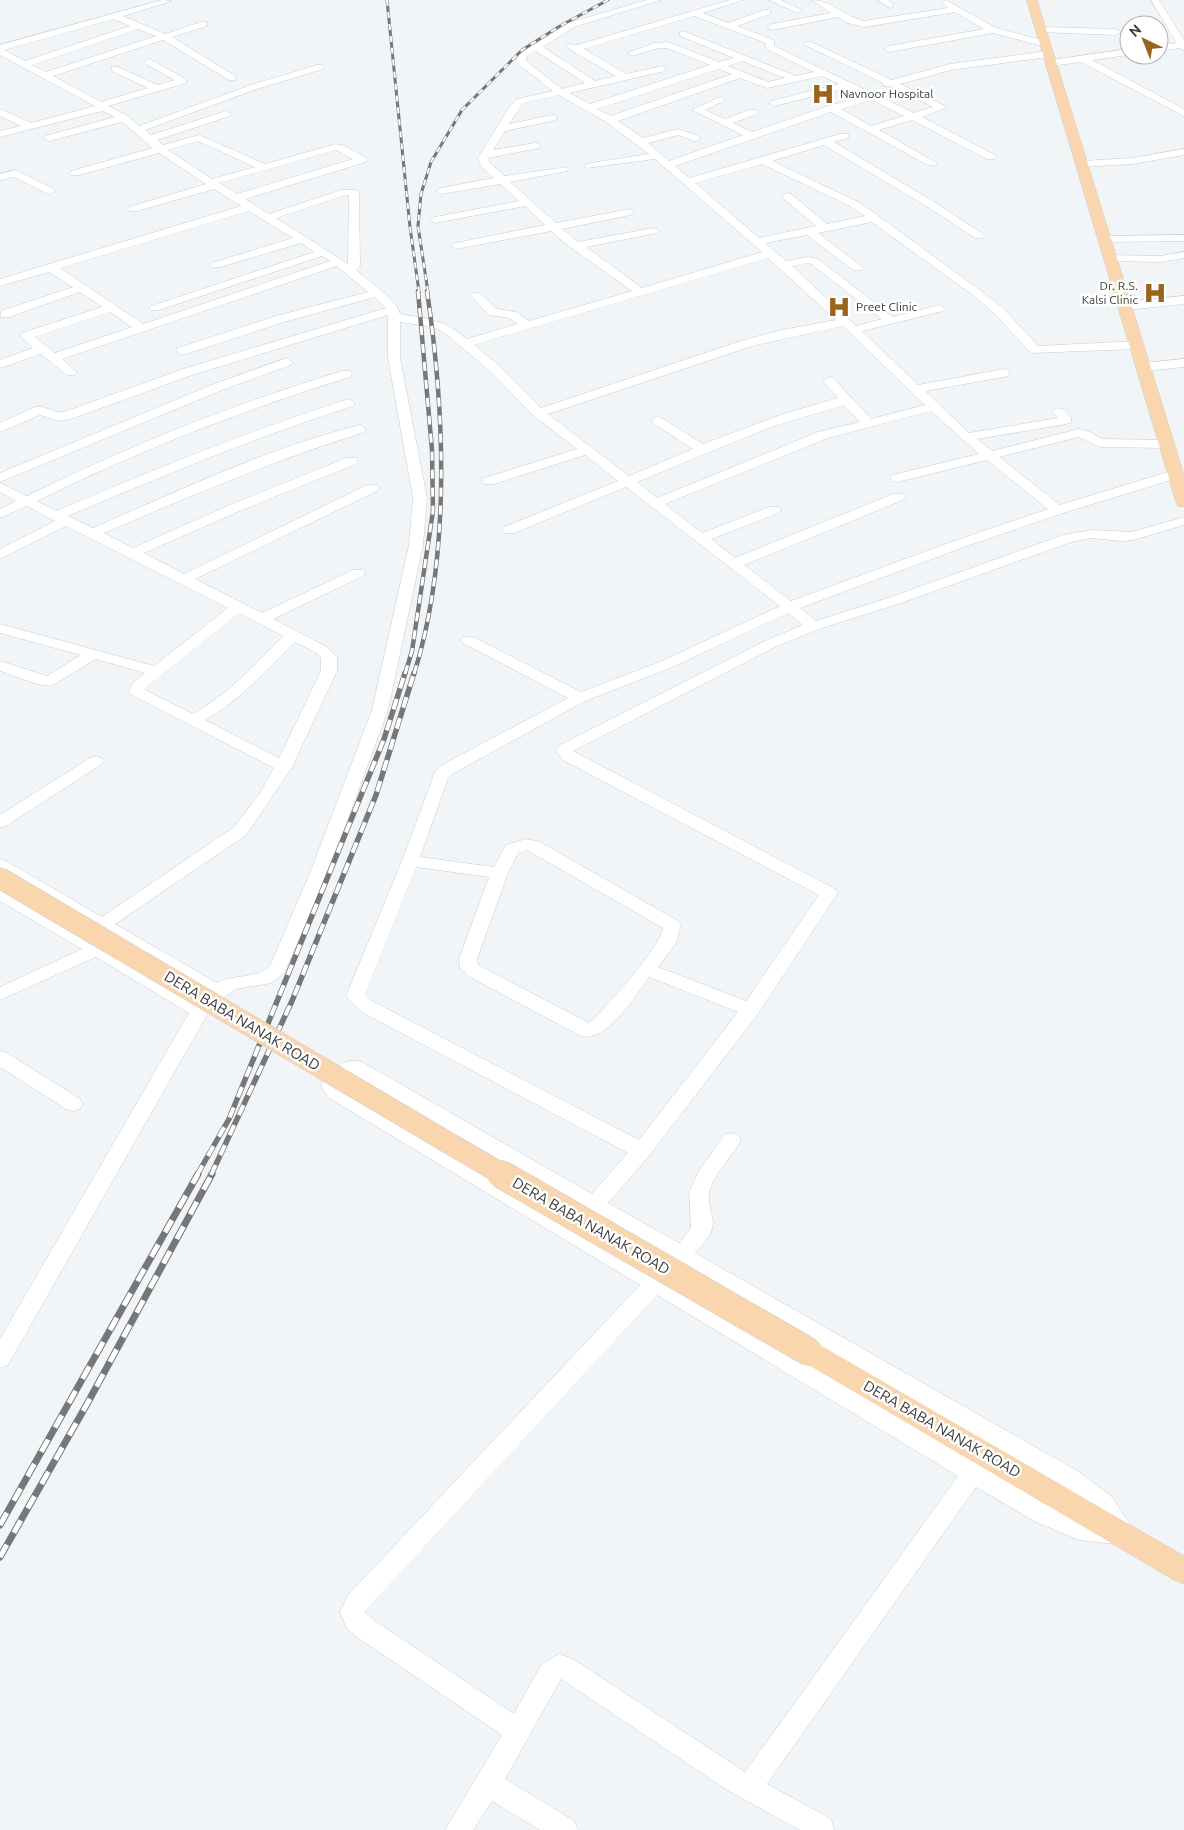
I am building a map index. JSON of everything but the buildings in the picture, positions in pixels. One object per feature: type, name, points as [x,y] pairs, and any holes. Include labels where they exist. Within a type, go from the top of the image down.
[{"type":"main road","points":[[1032,0],[1167,444],[1180,473],[1184,502]]},
{"type":"main road","name":"DERA BABA NANAK ROAD","points":[[0,878],[450,1144],[1184,1571]]},
{"type":"street","points":[[657,0],[571,25],[523,55],[521,62],[559,91],[610,120],[641,142],[809,287],[966,437],[1058,510]]},
{"type":"street","points":[[620,46],[694,13],[739,0]]},
{"type":"street","points":[[773,0],[798,10]]},
{"type":"street","points":[[816,0],[855,23],[864,24],[957,9]]},
{"type":"street","points":[[881,0],[890,5]]},
{"type":"street","points":[[942,0],[993,30],[1048,54],[1083,59],[1119,54]]},
{"type":"street","points":[[1155,0],[1183,46],[1169,47]]},
{"type":"street","points":[[0,50],[115,16],[170,5]]},
{"type":"street","points":[[25,64],[133,23],[170,5]]},
{"type":"street","points":[[728,26],[767,12]]},
{"type":"street","points":[[694,13],[772,42],[769,46],[915,117],[991,157]]},
{"type":"street","points":[[772,27],[839,14]]},
{"type":"street","points":[[115,16],[163,36],[232,78]]},
{"type":"street","points":[[47,75],[204,24]]},
{"type":"street","points":[[1171,25],[1184,24]]},
{"type":"street","points":[[889,49],[993,30]]},
{"type":"street","points":[[1042,30],[1116,32]]},
{"type":"street","points":[[683,34],[795,79]]},
{"type":"street","points":[[553,36],[624,78]]},
{"type":"street","points":[[575,49],[661,44],[686,52],[769,86],[824,73]]},
{"type":"street","points":[[808,44],[942,107],[872,129]]},
{"type":"street","points":[[620,46],[680,79]]},
{"type":"street","points":[[537,47],[593,84]]},
{"type":"street","points":[[0,50],[124,118],[187,168],[324,252],[345,266],[378,293],[393,313],[394,358],[420,498],[416,545],[380,710],[319,873],[278,969],[273,976],[264,980],[238,982],[218,991],[205,1002],[0,1359]]},
{"type":"street","points":[[652,64],[686,52]]},
{"type":"street","points":[[862,92],[950,67],[1048,54]]},
{"type":"street","points":[[589,108],[742,58]]},
{"type":"street","points":[[1083,59],[1184,113]]},
{"type":"street","points":[[0,134],[103,106],[183,80],[149,62]]},
{"type":"street","points":[[139,129],[254,87],[320,67]]},
{"type":"street","points":[[115,70],[157,89]]},
{"type":"street","points":[[641,292],[554,228],[485,164],[484,155],[514,106],[520,101],[662,70]]},
{"type":"street","points":[[610,120],[741,74]]},
{"type":"street","points":[[774,104],[847,85]]},
{"type":"street","points":[[666,165],[831,108],[873,97]]},
{"type":"street","points":[[721,100],[697,110],[754,136]]},
{"type":"street","points":[[831,108],[932,162]]},
{"type":"street","points":[[0,112],[30,126]]},
{"type":"street","points":[[724,123],[753,112]]},
{"type":"street","points":[[150,139],[226,114]]},
{"type":"street","points":[[49,138],[124,118]]},
{"type":"street","points":[[500,129],[552,118]]},
{"type":"street","points":[[641,142],[678,132],[695,138]]},
{"type":"street","points":[[686,182],[844,136]]},
{"type":"street","points":[[75,173],[199,138],[264,167]]},
{"type":"street","points":[[826,142],[932,205],[979,236]]},
{"type":"street","points":[[484,155],[535,146]]},
{"type":"street","points":[[133,209],[264,167],[336,147],[362,160],[236,198]]},
{"type":"street","points":[[1082,164],[1132,161],[1184,152]]},
{"type":"street","points":[[590,166],[656,156]]},
{"type":"street","points":[[763,161],[852,203],[874,218],[1000,311],[1035,350],[1137,345]]},
{"type":"street","points":[[0,165],[50,192]]},
{"type":"street","points":[[441,191],[563,169]]},
{"type":"street","points":[[0,177],[15,173]]},
{"type":"street","points":[[53,358],[141,328],[345,266],[354,266],[354,194],[352,192],[346,192],[267,218]]},
{"type":"street","points":[[787,196],[825,228]]},
{"type":"street","points":[[435,220],[526,203]]},
{"type":"street","points":[[0,283],[249,206]]},
{"type":"street","points":[[456,246],[630,212]]},
{"type":"street","points":[[756,242],[874,218]]},
{"type":"street","points":[[576,246],[653,231]]},
{"type":"street","points":[[809,231],[857,268]]},
{"type":"street","points":[[1105,239],[1184,238]]},
{"type":"street","points":[[216,265],[302,239]]},
{"type":"street","points":[[156,308],[324,252]]},
{"type":"street","points":[[466,343],[769,254]]},
{"type":"street","points":[[1111,258],[1160,259],[1184,255]]},
{"type":"street","points":[[782,264],[808,260],[814,261],[891,321]]},
{"type":"street","points":[[50,267],[141,328]]},
{"type":"street","points":[[5,314],[82,288]]},
{"type":"street","points":[[182,351],[280,320],[378,293]]},
{"type":"street","points":[[476,295],[493,312],[512,315],[527,325]]},
{"type":"street","points":[[1126,306],[1184,300]]},
{"type":"street","points":[[71,372],[26,336],[111,308]]},
{"type":"street","points":[[539,413],[748,343],[782,334],[891,321],[939,308]]},
{"type":"street","points":[[0,428],[40,410],[58,417],[66,416],[147,384],[225,359],[393,313],[437,324],[466,343],[539,413],[814,626]]},
{"type":"street","points":[[0,364],[42,350]]},
{"type":"street","points":[[0,478],[210,391],[287,362]]},
{"type":"street","points":[[1144,367],[1184,363]]},
{"type":"street","points":[[915,389],[1004,373]]},
{"type":"street","points":[[0,514],[70,479],[243,407],[346,374]]},
{"type":"street","points":[[829,381],[868,423]]},
{"type":"street","points":[[509,530],[702,449],[793,414],[847,400]]},
{"type":"street","points":[[0,554],[61,518],[163,470],[238,441],[349,403]]},
{"type":"street","points":[[655,503],[823,435],[933,407]]},
{"type":"street","points":[[966,437],[1066,420],[1058,412]]},
{"type":"street","points":[[658,420],[702,449]]},
{"type":"street","points":[[93,533],[268,460],[319,441],[360,430]]},
{"type":"street","points":[[897,478],[1079,433],[1085,434],[1100,443],[1167,444]]},
{"type":"street","points":[[489,481],[586,450]]},
{"type":"street","points":[[133,553],[237,507],[351,460]]},
{"type":"street","points":[[642,1150],[358,1001],[355,996],[410,861],[438,780],[444,773],[580,698],[665,665],[790,607],[959,544],[1058,510],[1180,473]]},
{"type":"street","points":[[0,488],[262,619],[322,650],[329,657],[328,671],[284,767],[258,811],[240,831],[102,925]]},
{"type":"street","points":[[184,579],[372,488]]},
{"type":"street","points":[[734,564],[898,497]]},
{"type":"street","points":[[701,538],[774,510]]},
{"type":"street","points":[[595,1204],[625,1172],[750,1010],[829,893],[568,757],[564,751],[569,745],[722,667],[814,626],[896,600],[1068,538],[1091,534],[1122,537],[1133,536],[1184,521]]},
{"type":"street","points":[[262,619],[358,573]]},
{"type":"street","points":[[238,607],[155,671],[138,686],[137,692],[284,767]]},
{"type":"street","points":[[0,628],[155,671]]},
{"type":"street","points":[[192,721],[234,694],[293,635]]},
{"type":"street","points":[[468,640],[580,698]]},
{"type":"street","points":[[0,666],[42,681],[50,681],[94,654]]},
{"type":"street","points":[[0,822],[96,761]]},
{"type":"street","points":[[518,845],[534,846],[668,921],[672,925],[673,931],[646,969],[603,1022],[593,1030],[588,1031],[469,968],[468,959],[499,873],[512,848],[518,845]]},
{"type":"street","points":[[410,861],[499,873]]},
{"type":"street","points":[[0,865],[218,991]]},
{"type":"street","points":[[4,901],[97,949],[200,1011]]},
{"type":"street","points":[[0,994],[123,937]]},
{"type":"street","points":[[646,969],[750,1010]]},
{"type":"street","points":[[0,1058],[73,1104]]},
{"type":"street","points":[[350,1068],[360,1069],[1071,1479],[1103,1504],[1125,1535],[1095,1533],[1063,1524],[973,1473],[336,1093],[331,1086],[333,1082],[350,1068]]},
{"type":"street","points":[[518,1731],[366,1629],[356,1621],[352,1612],[356,1603],[700,1234],[704,1222],[698,1198],[700,1187],[732,1140]]},
{"type":"street","points":[[749,1788],[973,1473]]},
{"type":"street","points":[[458,1830],[488,1784],[550,1673],[559,1666],[564,1666],[679,1745],[749,1788],[822,1828]]},
{"type":"street","points":[[488,1784],[565,1830]]},
{"type":"railway","points":[[387,0],[410,227],[419,292]]},
{"type":"railway","points":[[428,292],[418,226],[421,194],[431,162],[462,110],[522,50],[560,26],[608,0]]},
{"type":"railway","points":[[405,674],[412,651],[433,511],[432,450],[418,291]]},
{"type":"railway","points":[[414,674],[426,629],[434,582],[441,484],[438,385],[427,291]]},
{"type":"railway","points":[[197,1175],[229,1119],[384,739],[405,673]]},
{"type":"railway","points":[[211,1175],[292,1001],[376,795],[414,673]]},
{"type":"railway","points":[[0,1525],[198,1174]]},
{"type":"railway","points":[[0,1557],[87,1404],[212,1174]]},
{"type":"place","name":"Navnoor Hospital","points":[[823,94]]},
{"type":"place","name":"Dr. R.S. Kalsi Clinic","points":[[1155,293]]},
{"type":"place","name":"Preet Clinic","points":[[839,307]]}]
